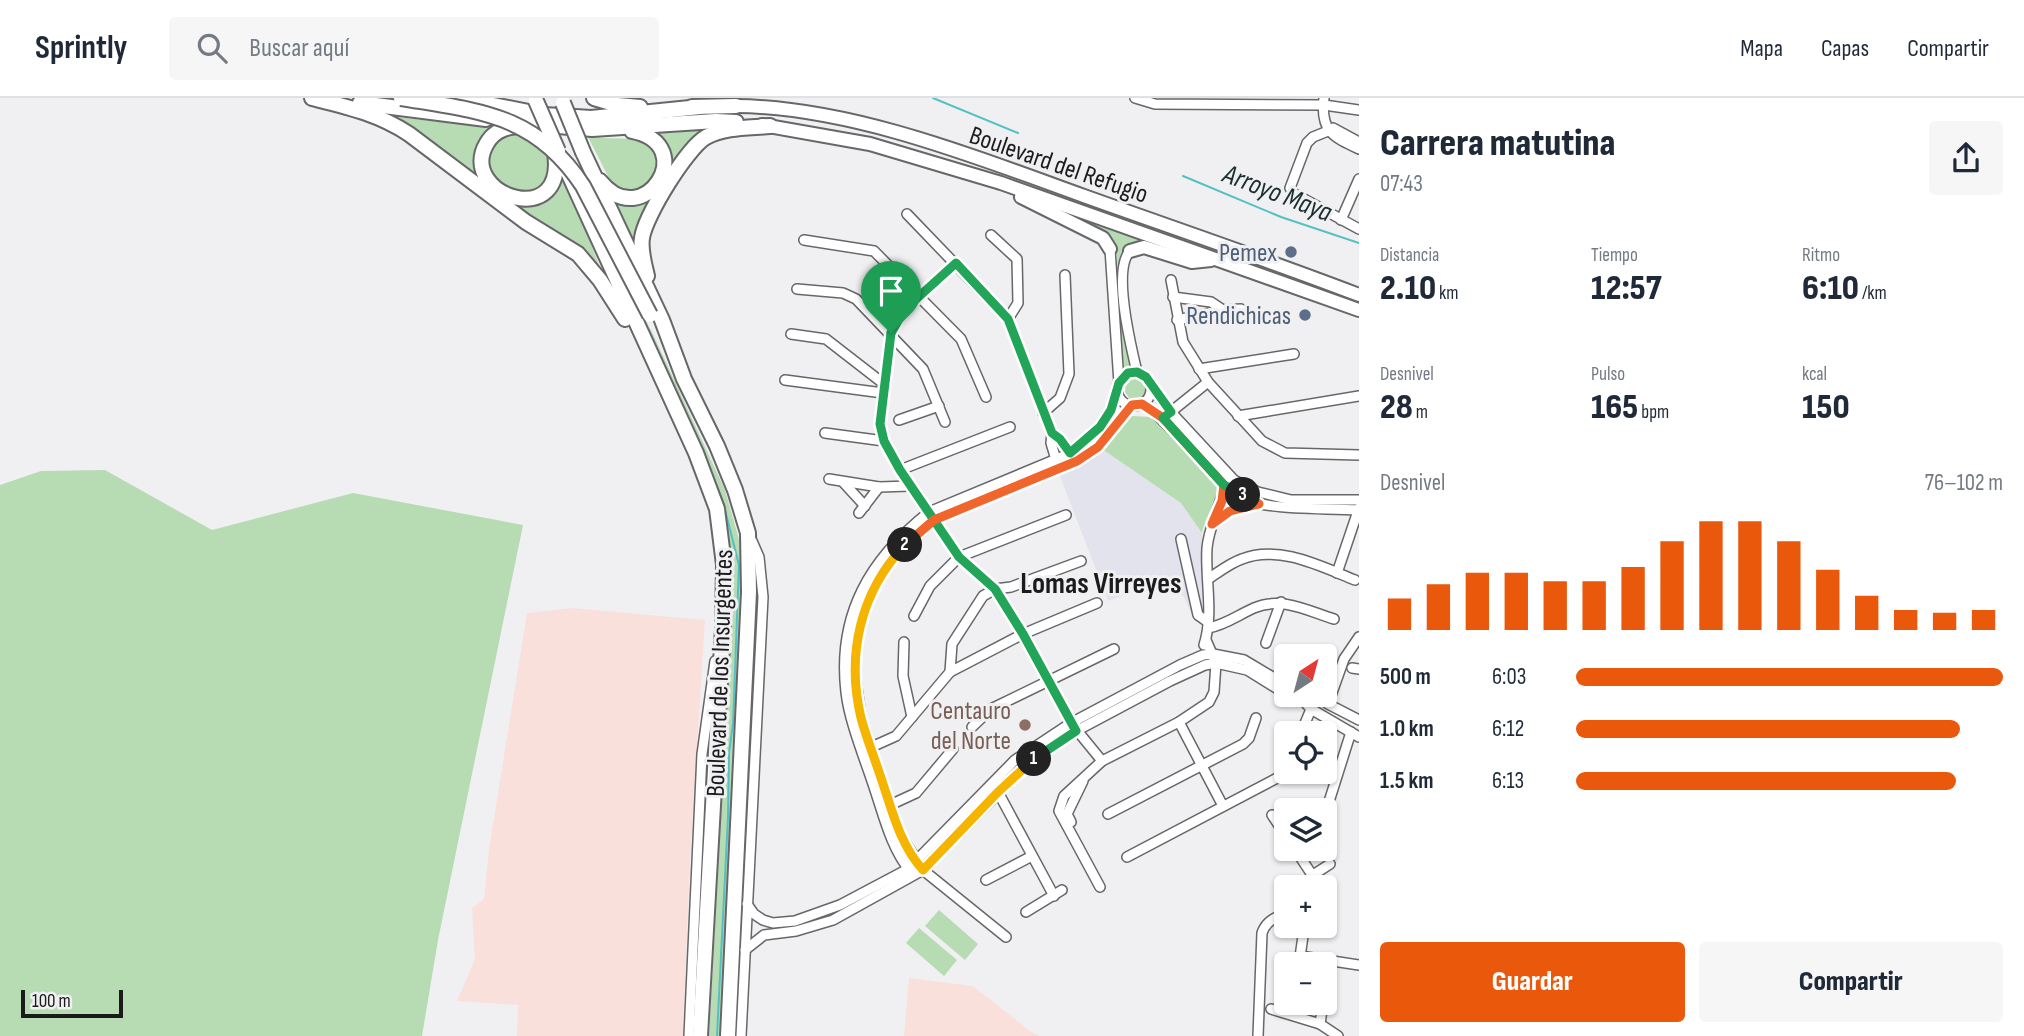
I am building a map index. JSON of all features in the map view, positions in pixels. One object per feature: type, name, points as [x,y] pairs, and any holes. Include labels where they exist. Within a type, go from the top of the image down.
[{"type":"highway","points":[[315,98],[540,126]]},
{"type":"highway","points":[[315,98],[366,111],[390,122],[526,222],[578,254],[600,279],[663,384]]},
{"type":"highway","points":[[401,98],[491,115],[523,127],[547,142],[583,186],[656,318]]},
{"type":"highway","points":[[457,98],[544,115],[591,118],[701,102]]},
{"type":"highway","points":[[594,98],[627,106],[701,102],[717,106],[736,106]]},
{"type":"highway","name":"Boulevard de los Insurgentes","points":[[536,99],[559,159],[696,453],[717,509],[724,565],[723,628],[700,1036]]},
{"type":"highway","points":[[561,100],[583,152],[604,186],[621,197],[643,196],[660,180],[664,162],[658,144],[645,134],[617,128]]},
{"type":"highway","points":[[559,159],[549,187],[532,199],[510,198],[486,177],[482,164],[483,154],[492,136],[508,127],[617,128],[736,122]]},
{"type":"highway","points":[[656,318],[642,247],[642,237],[649,216],[685,157],[699,142],[723,131],[770,126]]},
{"type":"highway","points":[[591,166],[656,318]]},
{"type":"highway","name":"Boulevard de los Insurgentes","points":[[656,318],[726,468],[748,533],[749,606],[728,1036]]},
{"type":"main road","name":"Boulevard del Refugio","points":[[736,106],[799,111],[869,125],[994,164],[1359,295]]},
{"type":"main road","name":"Boulevard del Refugio","points":[[736,122],[870,144],[1001,183],[1359,310]]},
{"type":"main road","points":[[1001,183],[1025,199],[1103,238],[1110,249]]},
{"type":"main road","points":[[1130,251],[1144,247],[1192,262],[1217,259]]},
{"type":"street","points":[[1135,98],[1154,104],[1182,100],[1324,101],[1359,110]]},
{"type":"street","points":[[1324,101],[1329,128],[1334,137],[1359,149]]},
{"type":"street","points":[[1329,128],[1359,142]]},
{"type":"street","points":[[1329,128],[1307,143],[1290,188],[1293,193],[1359,229]]},
{"type":"street","points":[[1341,220],[1359,179]]},
{"type":"street","points":[[907,214],[1008,319],[1052,433],[1074,457]]},
{"type":"street","points":[[991,235],[1017,259],[1018,303],[1008,319]]},
{"type":"street","points":[[804,240],[874,251],[961,339],[986,397]]},
{"type":"street","points":[[1110,249],[1118,387],[1122,401],[1167,415],[1234,480],[1258,492],[1291,499],[1359,500]]},
{"type":"street","points":[[1130,251],[1124,257],[1122,292],[1137,372]]},
{"type":"street","points":[[956,263],[904,310],[891,333],[880,424],[884,441],[910,486],[959,557],[995,589],[1074,727],[1102,761]]},
{"type":"street","points":[[1043,413],[1060,398],[1069,374],[1065,275]]},
{"type":"street","points":[[1171,280],[1183,342],[1208,382],[1262,441],[1285,453],[1359,456]]},
{"type":"street","points":[[797,289],[843,293],[856,299],[923,369],[945,422]]},
{"type":"street","points":[[1173,297],[1212,302],[1223,310]]},
{"type":"street","points":[[1177,320],[1241,309]]},
{"type":"street","points":[[791,334],[826,339],[884,388]]},
{"type":"street","points":[[1199,369],[1294,354]]},
{"type":"street","points":[[1074,457],[1111,410],[1118,387],[1128,373],[1137,372],[1146,377],[1167,415],[1224,485],[1259,504]]},
{"type":"street","points":[[785,380],[884,388]]},
{"type":"street","points":[[1167,415],[1208,382]]},
{"type":"street","points":[[915,869],[846,694],[846,634],[859,596],[882,554],[909,527],[1098,447],[1137,405],[1149,397],[1151,387]]},
{"type":"street","points":[[1238,416],[1359,396]]},
{"type":"street","points":[[899,419],[939,406]]},
{"type":"street","points":[[900,470],[1010,427]]},
{"type":"street","points":[[825,433],[884,441]]},
{"type":"street","points":[[1052,433],[1051,443],[1058,464]]},
{"type":"street","points":[[829,479],[879,486],[910,486]]},
{"type":"street","points":[[843,482],[862,510],[879,486]]},
{"type":"street","points":[[1084,780],[1067,814],[1101,886],[1059,811],[1065,796],[1102,761],[1179,722],[1209,702],[1214,692],[1206,640],[1208,547],[1224,485]]},
{"type":"street","points":[[1212,524],[1230,511],[1259,504],[1359,509],[1337,573]]},
{"type":"street","points":[[914,617],[930,586],[959,557],[1066,515]]},
{"type":"street","points":[[741,1036],[763,597],[759,557],[748,533]]},
{"type":"street","points":[[1181,539],[1198,615],[1208,625],[1220,626],[1257,607],[1281,602],[1334,619]]},
{"type":"street","points":[[1208,579],[1241,559],[1258,555],[1285,555],[1355,580]]},
{"type":"street","points":[[950,672],[952,644],[983,596],[995,589],[1011,587],[1081,561]]},
{"type":"street","points":[[1266,643],[1281,602]]},
{"type":"street","points":[[867,749],[896,736],[950,672],[1023,634],[1093,605]]},
{"type":"street","points":[[689,1036],[702,754],[710,688],[723,628]]},
{"type":"street","points":[[1359,637],[1344,659],[1328,704],[1359,720]]},
{"type":"street","points":[[904,642],[903,677],[912,718]]},
{"type":"street","points":[[972,727],[990,709],[1114,649]]},
{"type":"street","points":[[915,869],[1015,760],[1074,727],[1210,662],[1244,660],[1274,678]]},
{"type":"street","points":[[1210,662],[1247,670],[1274,685]]},
{"type":"street","points":[[1308,707],[1355,735],[1331,798]]},
{"type":"street","points":[[1306,721],[1311,709]]},
{"type":"street","points":[[1108,814],[1243,744],[1249,738],[1256,718]]},
{"type":"street","points":[[1179,722],[1223,806]]},
{"type":"street","points":[[745,950],[764,935],[822,924],[915,869],[1026,765],[1074,727]]},
{"type":"street","points":[[867,749],[890,835],[915,869],[1006,937]]},
{"type":"street","points":[[890,805],[913,796],[953,749]]},
{"type":"street","points":[[1127,857],[1274,780]]},
{"type":"street","points":[[998,792],[1032,856],[1058,893],[1026,912]]},
{"type":"street","points":[[986,880],[1032,856]]},
{"type":"street","points":[[1314,875],[1330,864]]},
{"type":"street","points":[[747,904],[763,920],[773,923],[795,921],[873,892]]},
{"type":"street","points":[[1260,1035],[1262,933],[1264,926],[1274,918]]},
{"type":"street","points":[[1337,961],[1359,965]]},
{"type":"street","points":[[1294,1015],[1320,1024],[1338,1036]]},
{"type":"street","points":[[1320,1024],[1321,1015]]},
{"type":"shaded area","points":[[1102,449],[1181,503],[1202,533],[1202,609],[1191,613],[1184,597],[1164,581],[1108,601],[1060,476],[1085,464]]},
{"type":"shaded area","points":[[572,608],[705,620],[690,860],[683,1036],[517,1036],[518,1005],[457,1001],[475,959],[472,908],[484,899],[489,849],[527,613]]},
{"type":"shaded area","points":[[909,978],[973,986],[1040,1036],[904,1036]]},
{"type":"green space","points":[[394,118],[495,128],[485,137],[492,190]]},
{"type":"green space","points":[[725,125],[702,134],[688,144],[666,180],[652,131]]},
{"type":"green space","points":[[515,130],[553,157],[543,190],[510,194],[487,169],[491,142]]},
{"type":"green space","points":[[587,135],[643,139],[659,154],[655,182],[627,193],[612,184]]},
{"type":"green space","points":[[561,166],[601,270],[584,252],[502,198],[529,204]]},
{"type":"green space","points":[[610,194],[653,195],[639,259]]},
{"type":"green space","points":[[1036,201],[1181,254],[1140,242],[1126,248],[1121,261],[1119,299],[1132,366],[1120,371],[1117,253],[1114,244]]},
{"type":"green space","points":[[636,310],[643,316],[652,332],[725,490],[740,543],[744,640],[725,1036],[709,1036],[731,613],[731,566],[727,525],[711,474]]},
{"type":"green space","points":[[1133,375],[1142,380],[1146,389],[1146,396],[1140,401],[1130,399],[1125,392],[1126,382]]},
{"type":"green space","points":[[1132,416],[1151,417],[1161,423],[1217,486],[1216,499],[1202,533],[1181,503],[1102,449],[1125,420]]},
{"type":"green space","points":[[105,470],[212,530],[353,493],[523,525],[438,940],[422,1036],[0,1036],[0,485],[41,471]]},
{"type":"green space","points":[[939,910],[978,944],[965,960],[925,926]]},
{"type":"green space","points":[[919,928],[957,960],[944,976],[906,943]]},
{"type":"waterway","name":"Arroyo Maya","points":[[933,98],[1018,133]]},
{"type":"waterway","name":"Arroyo Maya","points":[[1183,176],[1281,217],[1359,243]]},
{"type":"waterway","points":[[704,454],[723,502],[739,565],[717,1036]]},
{"type":"place","name":"Pemex","points":[[1291,252]]},
{"type":"place","name":"Rendichicas","points":[[1305,315]]},
{"type":"place","name":"Centauro del Norte","points":[[1025,725]]},
{"type":"district","name":"Lomas Virreyes","points":[[1101,583]]},
{"type":"route","points":[[891,333],[880,424],[884,441],[900,470],[929,512],[934,520],[959,557],[995,589],[1076,731],[1026,765],[923,870],[899,833],[861,717],[855,674],[858,626],[867,601],[891,560],[934,520],[1077,461],[1098,447],[1132,405],[1142,404],[1163,418],[1224,485],[1222,501],[1212,524],[1230,511],[1259,504],[1224,485],[1163,418],[1171,412],[1146,377],[1137,372],[1128,373],[1121,379],[1111,410],[1100,427],[1070,453],[1052,433],[1008,319],[956,263],[904,310],[895,321],[891,333]]}]
